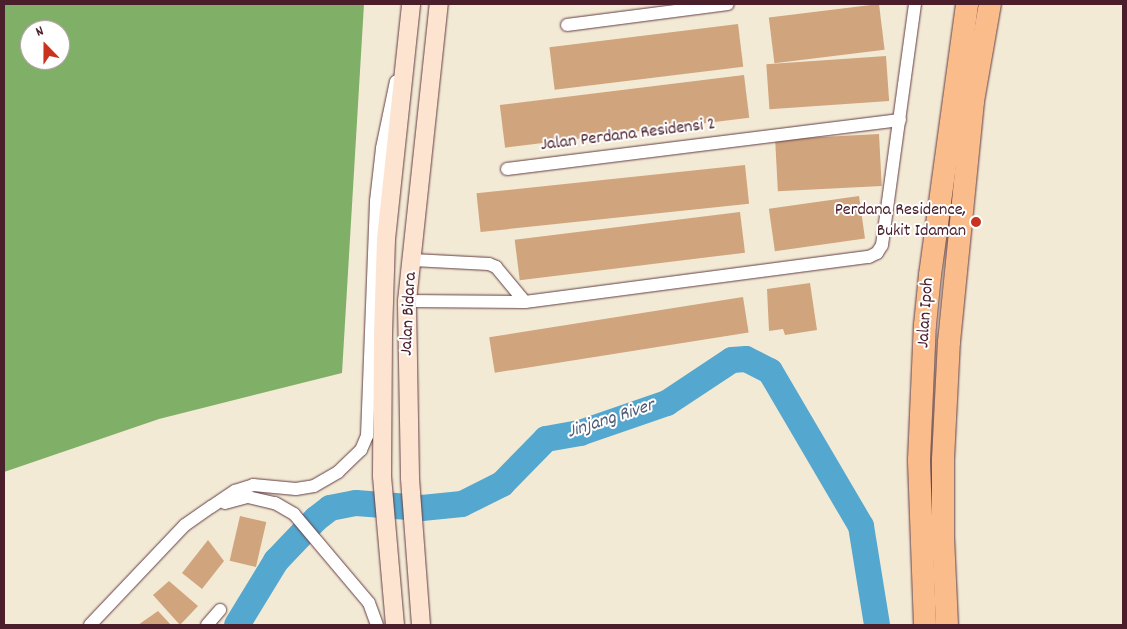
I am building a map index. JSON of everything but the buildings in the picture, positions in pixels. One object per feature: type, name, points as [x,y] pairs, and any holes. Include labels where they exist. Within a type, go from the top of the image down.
[{"type":"highway","name":"Jalan Ipoh","points":[[947,625],[943,536],[945,396],[954,275],[974,101],[990,4]]},
{"type":"highway","points":[[974,101],[1003,4]]},
{"type":"highway","name":"Jalan Ipoh","points":[[925,625],[919,460],[925,325],[966,9]]},
{"type":"main road","name":"Jalan Bidara","points":[[395,625],[386,534],[381,442],[386,239],[411,4]]},
{"type":"main road","name":"Jalan Bidara","points":[[421,625],[410,477],[407,302],[439,4]]},
{"type":"main road","points":[[381,442],[393,321],[393,274],[396,265],[402,259],[413,260]]},
{"type":"street","points":[[567,25],[728,4]]},
{"type":"street","points":[[407,302],[525,302],[869,257],[877,253],[882,245],[915,4]]},
{"type":"street","points":[[90,625],[185,525],[234,491],[253,485],[296,489],[314,486],[338,472],[362,450],[367,436],[376,201],[382,148],[408,28]]},
{"type":"street","name":"Jalan Perdana Residensi 2","points":[[507,170],[770,135],[900,120]]},
{"type":"street","points":[[413,260],[488,264],[496,267],[525,302]]},
{"type":"street","points":[[211,506],[248,497],[276,503],[294,514],[368,603],[377,625]]},
{"type":"street","points":[[207,625],[220,610]]},
{"type":"green space","points":[[4,4],[364,4],[342,373],[159,419],[4,472]]},
{"type":"waterway","name":"Jinjang River","points":[[237,625],[276,561],[316,519],[330,508],[356,503],[422,508],[462,504],[502,484],[546,439],[580,433],[667,403],[732,360],[746,359],[770,371],[861,526],[877,625]]},
{"type":"place","name":"Perdana Residence, Bukit Idaman","points":[[976,222]]}]
